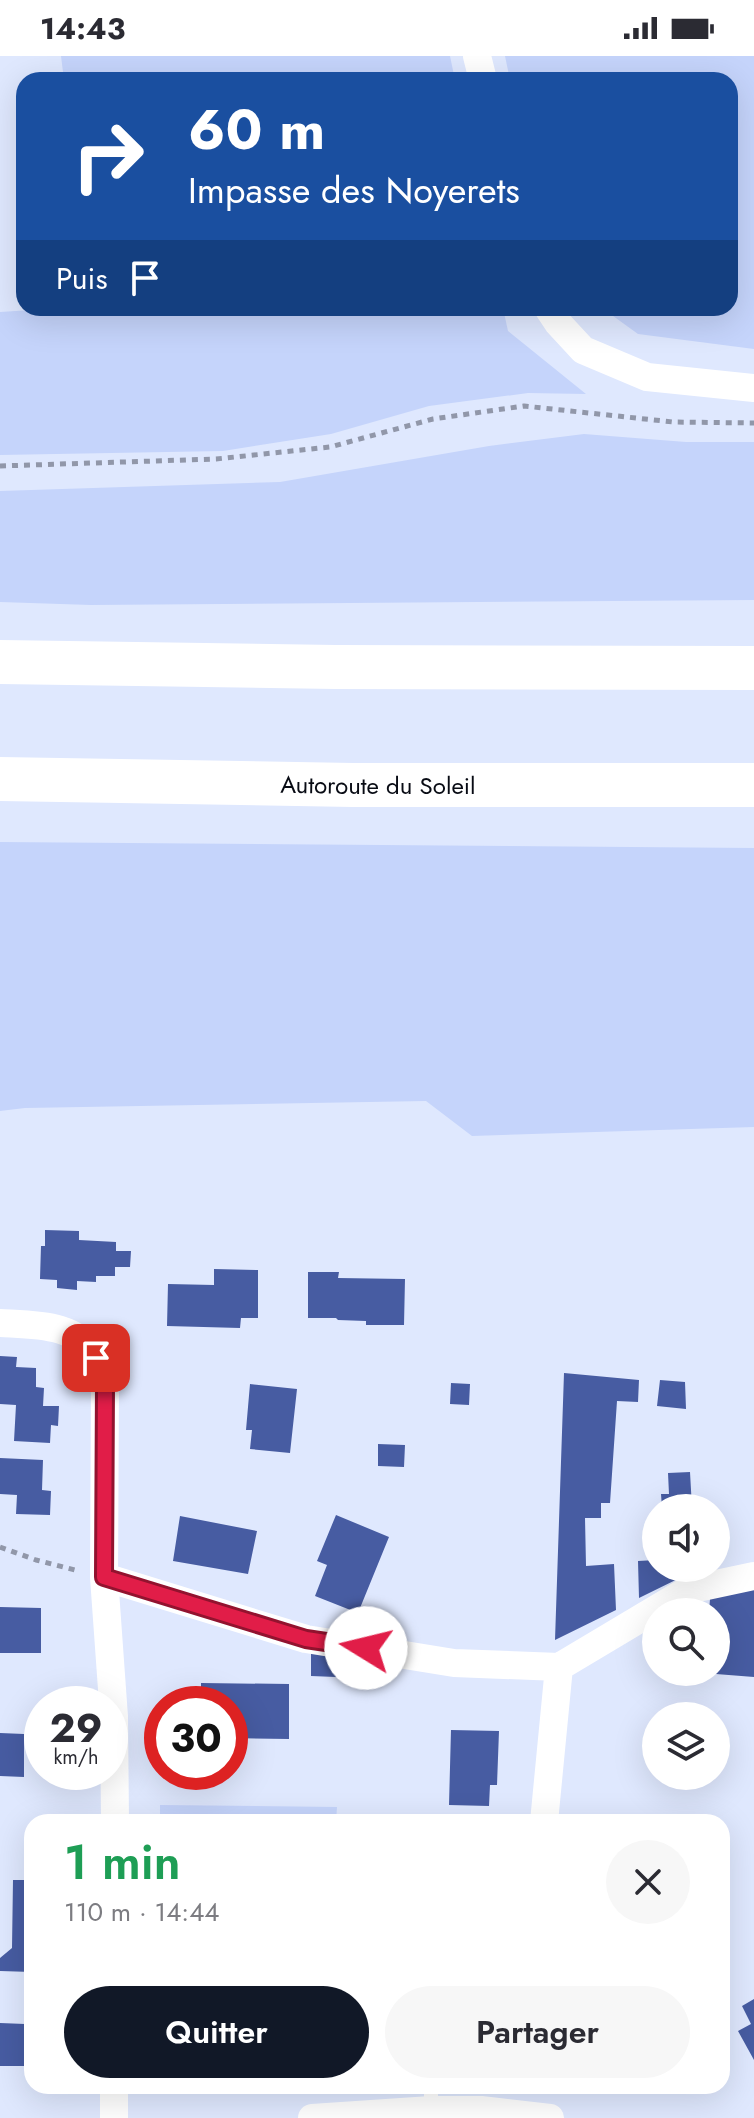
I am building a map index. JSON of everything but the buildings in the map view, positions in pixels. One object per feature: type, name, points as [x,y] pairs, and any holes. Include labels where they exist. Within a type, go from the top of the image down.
[{"type":"highway","points":[[0,662],[754,668]]},
{"type":"highway","name":"Autoroute du Soleil","points":[[0,779],[353,785],[754,785]]},
{"type":"street","points":[[553,316],[583,350],[647,377],[754,388]]},
{"type":"street","points":[[0,1323],[44,1325],[75,1335],[96,1358],[105,1384],[104,1577],[114,1717],[115,1814]]},
{"type":"street","points":[[104,1577],[306,1639],[454,1663],[559,1667],[688,1590],[754,1576]]},
{"type":"street","points":[[545,1814],[559,1667]]},
{"type":"street","points":[[114,2094],[114,2118]]},
{"type":"street","points":[[312,2118],[431,2098],[480,2114],[515,2100],[550,2118]]},
{"type":"path","points":[[0,466],[216,459],[330,447],[433,419],[524,406],[673,422],[754,423]]},
{"type":"path","points":[[0,1547],[36,1560],[104,1577]]},
{"type":"shaded area","points":[[61,56],[450,56],[453,72],[63,72]]},
{"type":"shaded area","points":[[505,56],[754,56],[754,349],[638,334],[613,316],[738,316],[738,72],[508,72]]},
{"type":"shaded area","points":[[16,311],[16,316],[505,316],[508,331],[586,394],[528,393],[429,406],[331,434],[223,451],[0,455],[0,312]]},
{"type":"shaded area","points":[[584,434],[686,442],[754,442],[754,600],[91,605],[0,602],[0,491],[280,482],[489,446]]},
{"type":"shaded area","points":[[0,842],[754,848],[754,1127],[472,1136],[426,1101],[25,1108],[0,1111]]},
{"type":"shaded area","points":[[160,1805],[337,1807],[337,1814],[160,1814]]},
{"type":"route","points":[[96,1358],[105,1384],[104,1577],[306,1639],[366,1648]]}]
